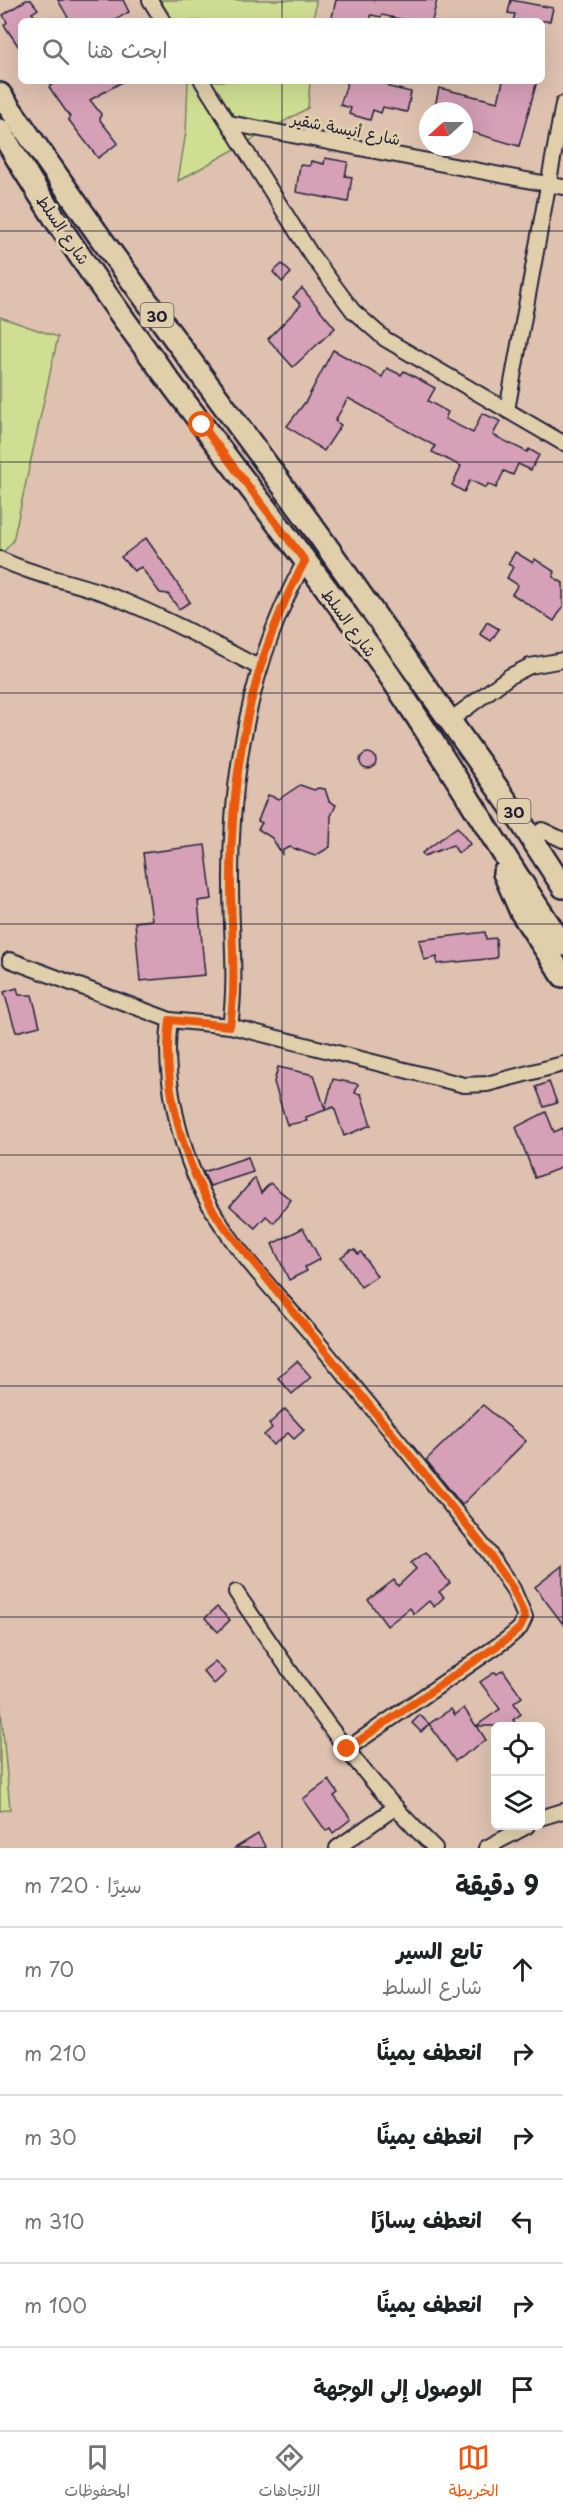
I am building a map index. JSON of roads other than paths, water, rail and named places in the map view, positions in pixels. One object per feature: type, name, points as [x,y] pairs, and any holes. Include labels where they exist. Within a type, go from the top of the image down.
[{"type":"main road","name":"شارع السلط","points":[[0,94],[102,240],[318,534],[516,813],[563,887]]},
{"type":"main road","name":"شارع السلط","points":[[0,130],[114,302],[202,425],[354,625],[563,945]]},
{"type":"main road","points":[[462,739],[486,754],[563,860]]},
{"type":"main road","points":[[484,826],[521,912],[563,976]]},
{"type":"street","points":[[150,0],[161,18]]},
{"type":"street","points":[[204,84],[310,253],[353,311],[385,339],[563,443]]},
{"type":"street","points":[[507,410],[563,104]]},
{"type":"street","name":"شارع أنيسة شقير","points":[[229,123],[563,187]]},
{"type":"street","points":[[0,559],[34,573],[86,587],[145,610],[260,668]]},
{"type":"street","points":[[230,1026],[235,968],[231,887],[235,802],[244,731],[260,668],[287,594],[305,561]]},
{"type":"street","points":[[449,721],[510,676],[530,666],[563,660]]},
{"type":"street","points":[[542,830],[563,840]]},
{"type":"street","points":[[10,960],[170,1020],[230,1026],[464,1085],[487,1084],[563,1064]]},
{"type":"street","points":[[170,1020],[167,1055],[169,1075],[190,1157],[209,1205],[262,1275],[488,1552],[513,1589],[525,1617],[520,1628],[507,1639],[347,1749]]},
{"type":"street","points":[[236,1592],[309,1700],[347,1749],[396,1807],[435,1848]]},
{"type":"street","points":[[337,1848],[396,1807]]},
{"type":"street","points":[[545,1816],[563,1811]]},
{"type":"street","points":[[486,1848],[520,1830]]}]
